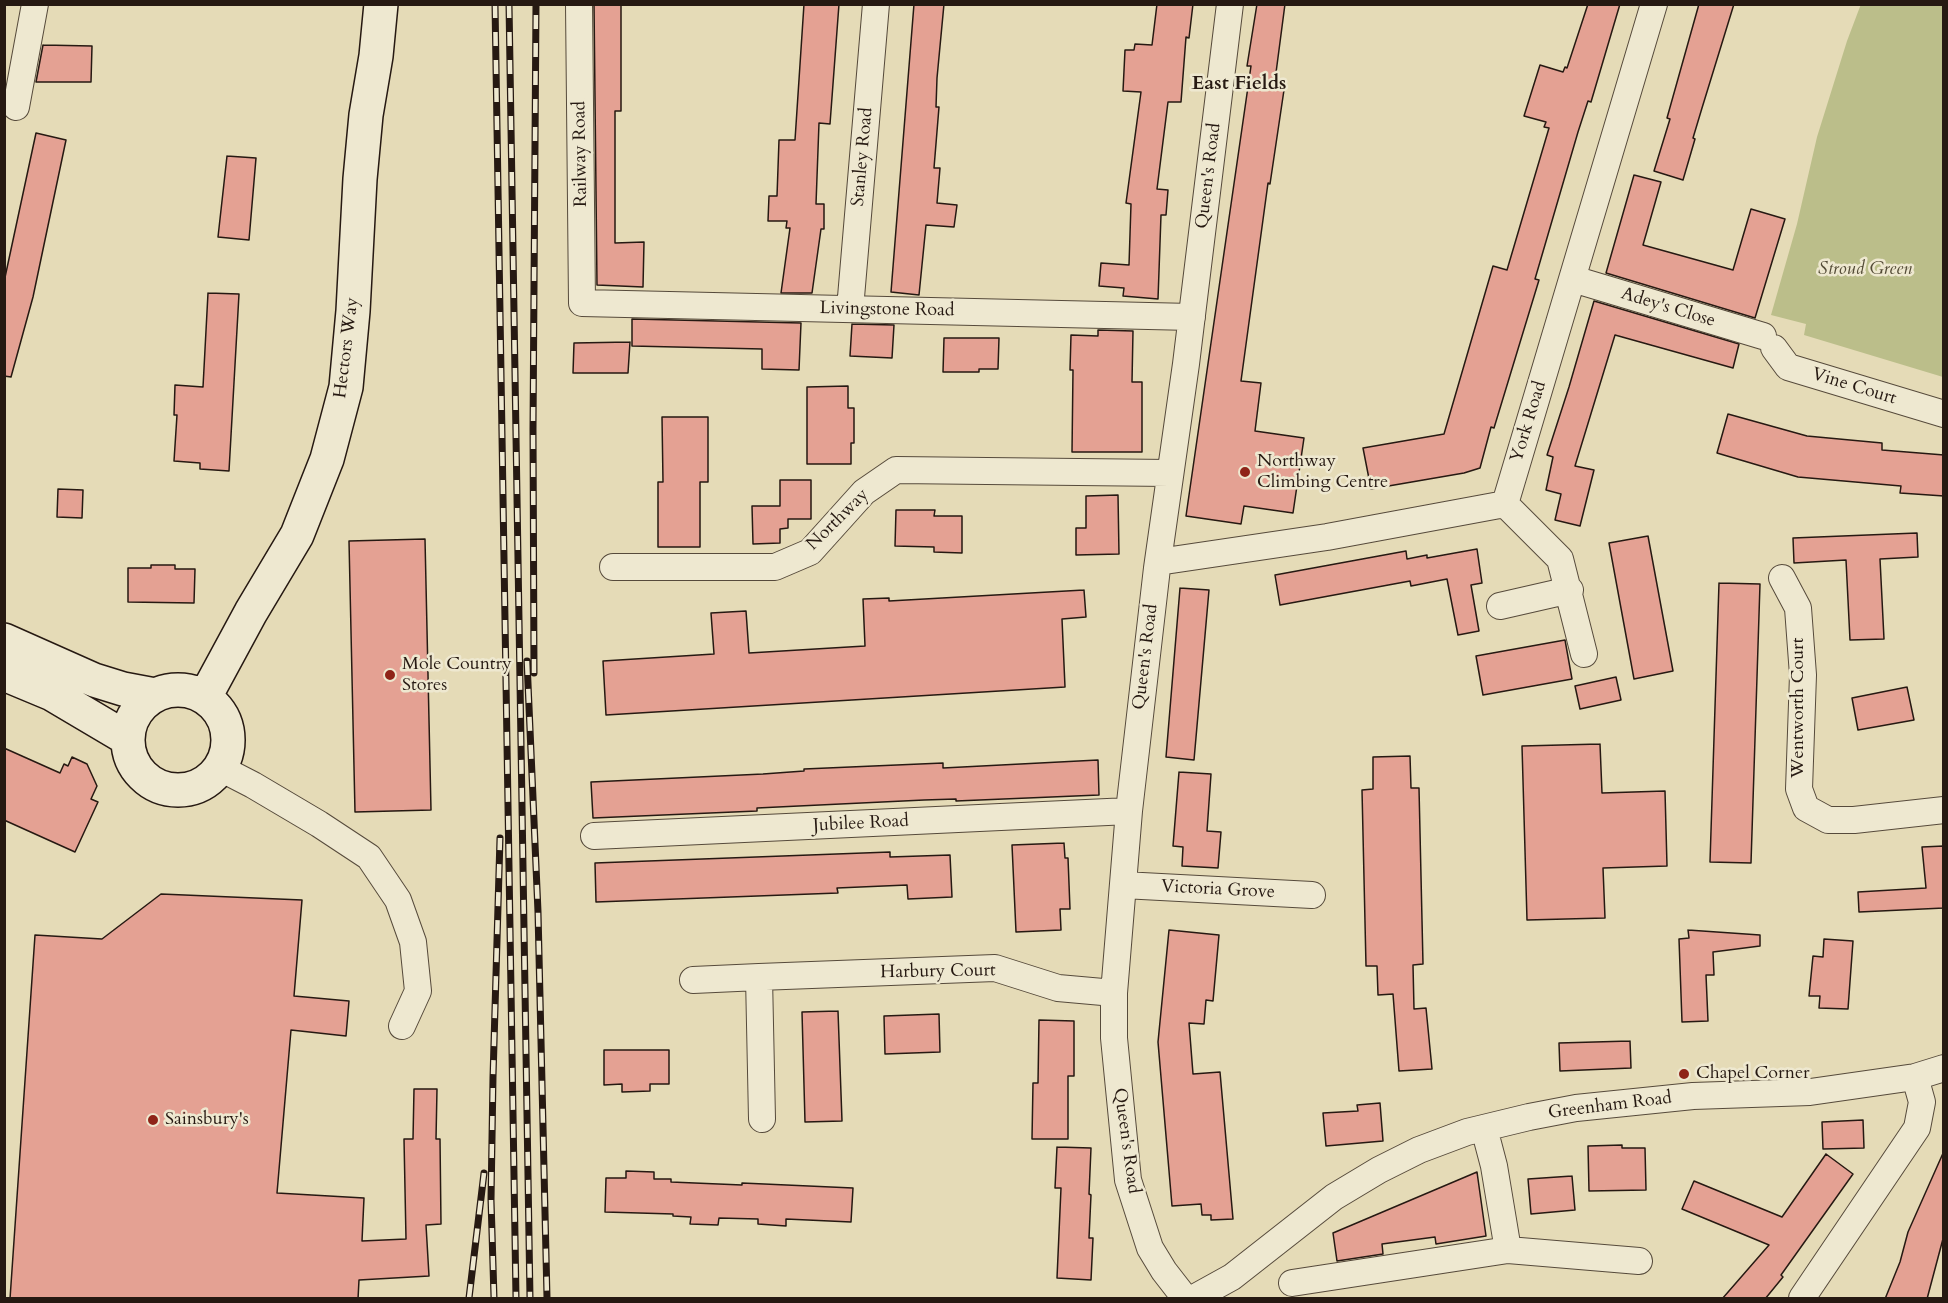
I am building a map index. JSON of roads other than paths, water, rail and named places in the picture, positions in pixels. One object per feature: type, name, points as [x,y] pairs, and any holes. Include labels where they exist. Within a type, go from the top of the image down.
[{"type":"main road","name":"Hectors Way","points":[[205,697],[251,612],[297,535],[327,459],[346,387],[361,168],[381,4]]},
{"type":"main road","points":[[4,640],[94,680],[123,689],[155,695]]},
{"type":"main road","points":[[4,674],[52,694],[128,739]]},
{"type":"main road","points":[[181,690],[205,697],[218,709],[225,722],[229,738],[220,768],[211,778],[192,788],[171,789],[158,786],[136,767],[130,753],[128,739],[133,718],[146,701],[155,695],[181,690]]},
{"type":"street","points":[[16,107],[35,4]]},
{"type":"street","name":"Railway Road","points":[[579,4],[582,303]]},
{"type":"street","name":"Stanley Road","points":[[850,309],[876,4]]},
{"type":"street","name":"Queen's Road","points":[[1185,1299],[1150,1248],[1128,1180],[1114,1038],[1114,993],[1128,811],[1230,4]]},
{"type":"street","name":"York Road","points":[[1505,504],[1654,4]]},
{"type":"street","name":"Adey's Close","points":[[1573,279],[1768,342]]},
{"type":"street","name":"Livingstone Road","points":[[582,303],[1192,317]]},
{"type":"street","name":"Vine Court","points":[[1768,342],[1788,367],[1944,414]]},
{"type":"street","name":"Northway","points":[[613,567],[775,567],[810,552],[864,492],[896,470],[1169,473]]},
{"type":"street","points":[[1158,562],[1328,537],[1505,504],[1560,559],[1570,590],[1584,654]]},
{"type":"street","name":"Wentworth Court","points":[[1782,578],[1798,608],[1803,675],[1799,789],[1806,808],[1828,820],[1854,820],[1944,810]]},
{"type":"street","points":[[1500,606],[1570,590]]},
{"type":"street","points":[[220,768],[319,824],[369,858],[375,866],[398,900],[413,942],[418,991],[402,1026]]},
{"type":"street","name":"Jubilee Road","points":[[594,836],[1128,811]]},
{"type":"street","name":"Victoria Grove","points":[[1124,885],[1312,895]]},
{"type":"street","name":"Harbury Court","points":[[693,980],[995,968],[1058,988],[1114,993]]},
{"type":"street","points":[[759,977],[762,1119]]},
{"type":"street","name":"Greenham Road","points":[[1194,1299],[1232,1277],[1334,1197],[1379,1170],[1419,1150],[1484,1128],[1576,1108],[1693,1096],[1810,1092],[1915,1077],[1944,1068]]},
{"type":"street","points":[[1802,1299],[1917,1128],[1922,1102],[1915,1077]]},
{"type":"street","points":[[1484,1128],[1494,1166],[1508,1250]]},
{"type":"street","points":[[1292,1283],[1508,1250],[1639,1261]]},
{"type":"railway","points":[[495,4],[516,1298]]},
{"type":"railway","points":[[509,4],[530,1298]]},
{"type":"railway","points":[[534,673],[536,4]]},
{"type":"railway","points":[[527,661],[538,912],[547,1298]]},
{"type":"railway","points":[[494,1298],[491,1200],[500,838]]},
{"type":"railway","points":[[469,1298],[484,1173]]},
{"type":"place","name":"Northway Climbing Centre","points":[[1245,472]]},
{"type":"place","name":"Mole Country Stores","points":[[390,675]]},
{"type":"place","name":"Chapel Corner","points":[[1684,1074]]},
{"type":"place","name":"Sainsbury's","points":[[153,1120]]},
{"type":"district","name":"East Fields","points":[[1239,84]]},
{"type":"park label","name":"Stroud Green","points":[[1865,270]]}]
